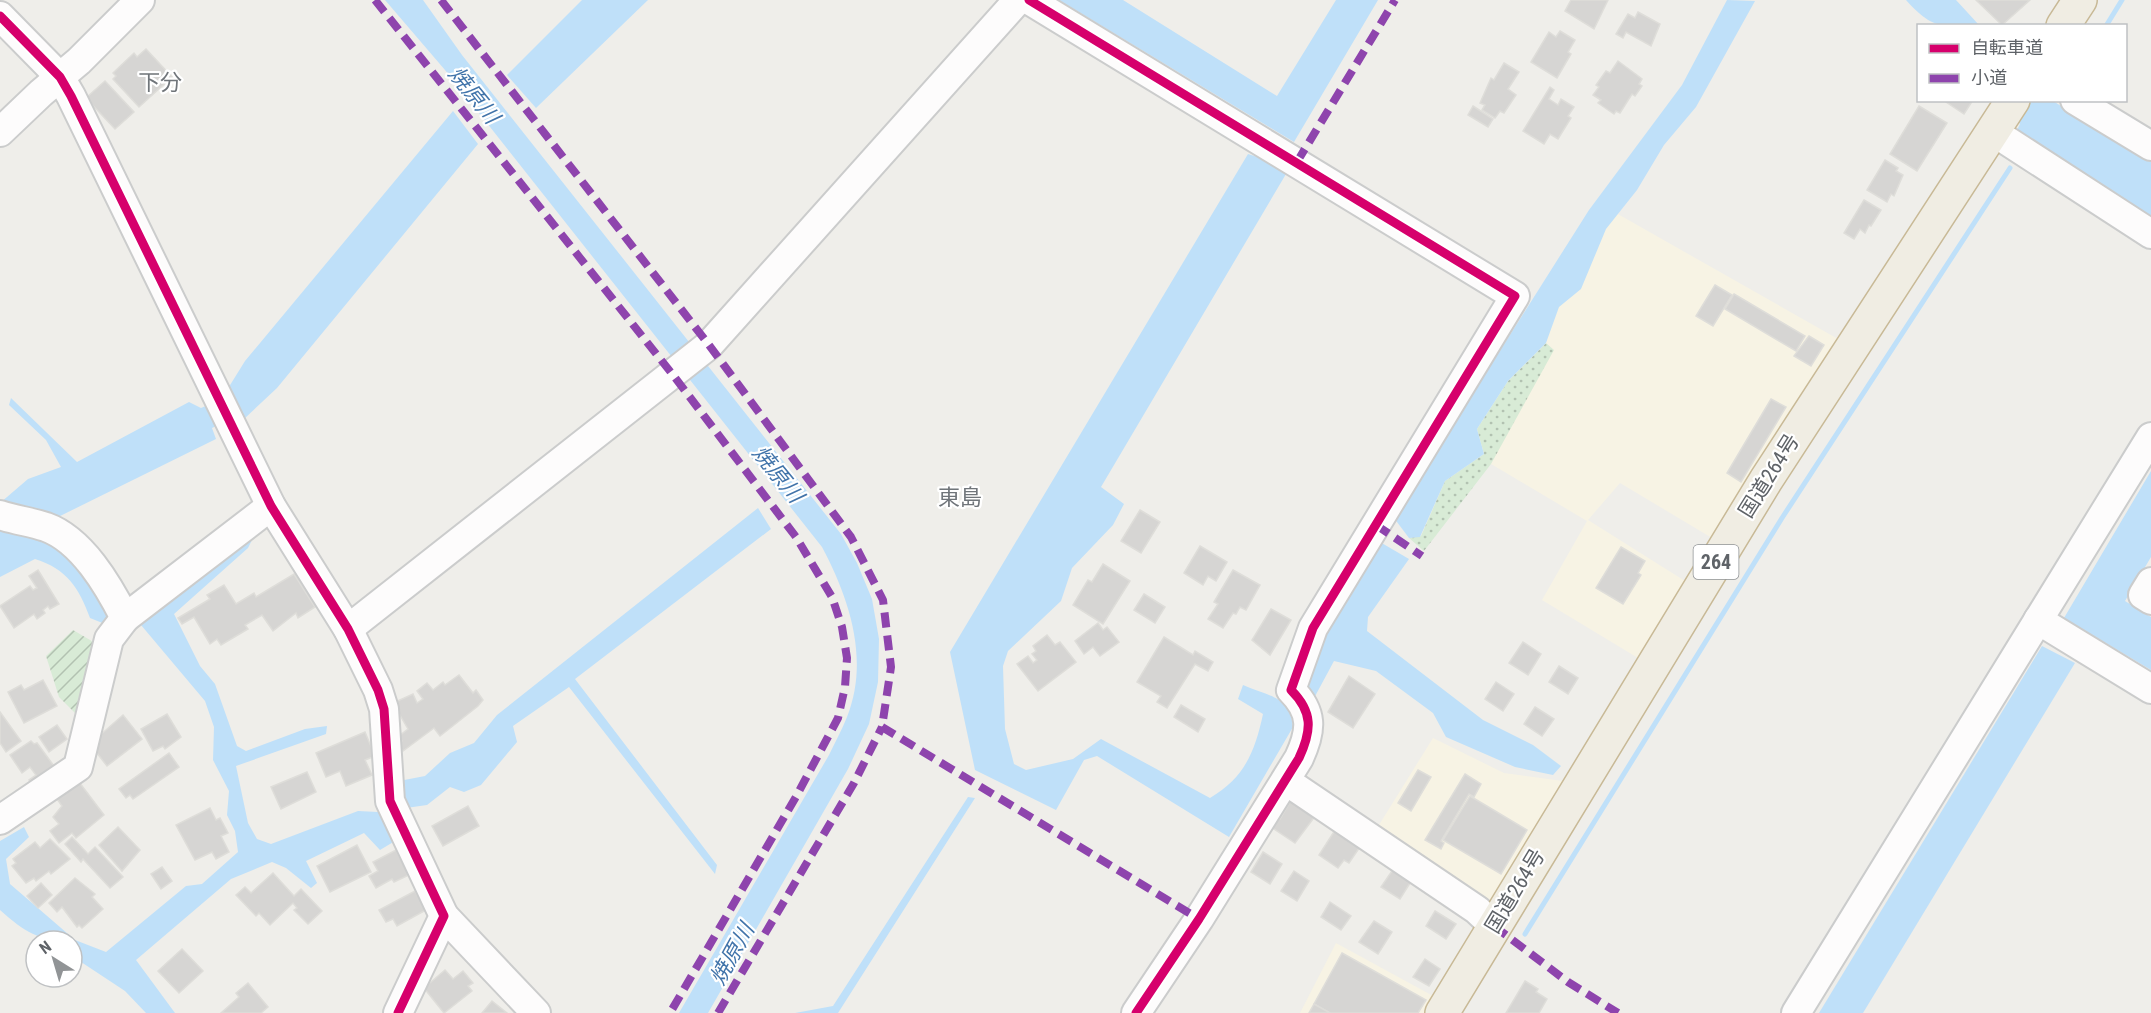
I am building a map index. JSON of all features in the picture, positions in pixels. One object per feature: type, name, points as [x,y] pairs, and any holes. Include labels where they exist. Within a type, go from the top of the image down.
[{"type":"highway","points":[[2064,24],[2080,0]]},
{"type":"highway","name":"国道264号","points":[[1442,1013],[1766,480],[2002,117]]},
{"type":"street","points":[[0,132],[140,0]]},
{"type":"street","points":[[348,629],[709,345],[1018,0]]},
{"type":"street","points":[[1029,0],[1515,296],[1313,628],[1291,690],[1308,712],[1305,744],[1286,781],[1136,1013]]},
{"type":"street","points":[[0,16],[60,77],[271,506],[348,629],[378,690],[384,709],[393,810],[444,916],[536,1013]]},
{"type":"street","points":[[2078,102],[2151,146]]},
{"type":"street","points":[[2002,117],[2151,234]]},
{"type":"street","points":[[1796,1013],[2151,437]]},
{"type":"street","points":[[0,820],[78,767],[109,639],[125,618],[271,506]]},
{"type":"street","points":[[11,518],[48,528],[77,549],[104,579],[125,618]]},
{"type":"street","points":[[2151,582],[2143,595],[2151,600]]},
{"type":"street","points":[[2038,620],[2151,689]]},
{"type":"street","points":[[1286,781],[1477,910],[1494,926]]},
{"type":"street","points":[[398,1013],[444,916]]},
{"type":"shaded area","points":[[1609,209],[1838,339],[1712,538],[1620,483],[1588,520],[1685,581],[1638,658],[1542,600],[1587,521],[1459,445]]},
{"type":"shaded area","points":[[1433,738],[1504,773],[1563,781],[1487,906],[1374,833]]},
{"type":"shaded area","points":[[1336,943],[1435,997],[1426,1013],[1300,1013]]},
{"type":"green space","points":[[1546,343],[1554,350],[1491,464],[1424,551],[1409,538],[1421,536],[1445,481],[1484,454],[1477,429],[1508,381]]},
{"type":"green space","points":[[73,630],[102,647],[81,719],[59,697],[46,656]]},
{"type":"water","name":"焼原川","points":[[385,0],[423,0],[462,55],[841,534],[857,563],[872,599],[879,639],[878,682],[869,724],[848,769],[708,1013],[679,1013],[829,755],[847,717],[854,695],[857,673],[853,629],[848,608],[822,547],[445,70]]},
{"type":"water","points":[[582,0],[648,0],[536,108],[507,75]]},
{"type":"water","points":[[1059,0],[1123,0],[1277,96],[1336,0],[1378,0],[1294,142]]},
{"type":"water","points":[[1727,0],[1755,1],[1696,107],[1664,145],[1637,190],[1606,229],[1581,289],[1559,307],[1546,343],[1508,381],[1477,429],[1484,454],[1445,481],[1420,537],[1409,538],[1394,518],[1589,210],[1682,85]]},
{"type":"water","points":[[1906,0],[1956,0],[1978,24],[1938,24],[1923,17]]},
{"type":"water","points":[[2005,102],[2055,102],[2151,162],[2151,217],[2015,134],[2020,124]]},
{"type":"water","points":[[453,111],[478,144],[277,388],[244,419],[241,414],[212,428],[216,439],[52,520],[61,547],[112,606],[105,624],[90,618],[70,581],[56,568],[46,563],[35,559],[0,577],[0,503],[28,479],[61,467],[46,440],[9,405],[11,398],[77,462],[189,402],[201,408],[230,396],[227,390],[245,361]]},
{"type":"water","points":[[1248,154],[1264,159],[1286,174],[1101,487],[1124,504],[1113,525],[1072,568],[1061,601],[1008,651],[1003,666],[1005,729],[1014,764],[1026,770],[1073,759],[1101,739],[1210,798],[1240,773],[1252,752],[1260,728],[1263,714],[1238,699],[1243,685],[1276,698],[1282,703],[1291,717],[1293,727],[1229,837],[1097,756],[1084,760],[1056,810],[975,770],[950,652]]},
{"type":"water","points":[[2151,471],[2151,557],[2125,601],[2151,617],[2151,670],[2064,618]]},
{"type":"water","points":[[758,508],[771,529],[575,679],[717,865],[715,874],[569,687],[513,726],[517,742],[481,785],[464,792],[450,787],[427,805],[406,808],[395,841],[380,850],[364,833],[306,861],[317,883],[311,888],[286,868],[272,862],[231,879],[136,960],[175,1013],[146,1013],[125,991],[84,964],[84,943],[106,952],[186,886],[202,884],[238,852],[235,831],[227,815],[229,791],[213,760],[214,727],[205,701],[141,625],[244,541],[253,538],[248,548],[174,614],[200,666],[215,684],[237,746],[246,751],[305,729],[327,726],[326,734],[236,766],[248,823],[257,839],[271,844],[358,811],[378,812],[400,799],[399,781],[425,776],[450,753],[474,743],[497,715]]},
{"type":"water","points":[[1380,542],[1409,559],[1368,617],[1367,631],[1483,720],[1533,745],[1561,766],[1553,775],[1515,767],[1446,737],[1433,713],[1376,671],[1334,661],[1313,700],[1299,682],[1330,617]]},
{"type":"water","points":[[2042,646],[2075,663],[1863,1013],[1819,1013]]},
{"type":"water","points":[[968,797],[975,798],[838,1013],[795,1013],[833,1006]]},
{"type":"water","points":[[24,827],[29,837],[6,859],[10,884],[62,929],[25,929],[0,910],[0,841]]},
{"type":"building","points":[[1571,0],[1608,0],[1594,29],[1565,11]]},
{"type":"building","points":[[1976,0],[2030,0],[2003,24]]},
{"type":"building","points":[[1638,12],[1660,24],[1651,46],[1626,32],[1623,38],[1616,34],[1628,14],[1635,18]]},
{"type":"building","points":[[1560,31],[1575,40],[1568,52],[1571,54],[1557,78],[1531,62],[1549,32],[1556,37]]},
{"type":"building","points":[[146,49],[172,77],[139,107],[113,79],[116,76],[113,73],[134,53],[137,57]]},
{"type":"building","points":[[1618,61],[1642,79],[1639,84],[1642,86],[1635,96],[1632,94],[1620,113],[1616,111],[1614,114],[1598,103],[1601,100],[1593,95],[1599,87],[1596,85],[1606,71],[1610,73]]},
{"type":"building","points":[[1504,63],[1519,72],[1508,89],[1516,95],[1504,113],[1500,111],[1495,118],[1482,110],[1485,105],[1480,103],[1491,78],[1494,80]]},
{"type":"building","points":[[105,81],[134,112],[115,129],[86,98]]},
{"type":"building","points":[[1550,87],[1554,90],[1549,99],[1558,105],[1561,99],[1574,107],[1568,116],[1571,118],[1558,139],[1550,134],[1544,144],[1523,131]]},
{"type":"building","points":[[1946,102],[1972,102],[1964,114]]},
{"type":"building","points":[[1473,106],[1493,119],[1488,127],[1468,115]]},
{"type":"building","points":[[1919,106],[1947,123],[1917,171],[1890,154]]},
{"type":"building","points":[[1885,160],[1898,168],[1896,171],[1903,175],[1894,196],[1891,194],[1887,202],[1867,190]]},
{"type":"building","points":[[1864,200],[1881,210],[1865,233],[1860,229],[1854,239],[1844,233]]},
{"type":"building","points":[[1715,285],[1732,295],[1713,326],[1696,316]]},
{"type":"building","points":[[1734,294],[1805,336],[1796,351],[1725,309]]},
{"type":"building","points":[[1809,336],[1824,345],[1811,366],[1794,356]]},
{"type":"building","points":[[1771,399],[1786,407],[1741,482],[1727,473]]},
{"type":"building","points":[[1140,510],[1160,522],[1141,553],[1121,541]]},
{"type":"building","points":[[1200,546],[1227,562],[1216,581],[1208,576],[1203,585],[1184,573]]},
{"type":"building","points":[[1621,547],[1645,561],[1638,573],[1641,575],[1623,604],[1596,588]]},
{"type":"building","points":[[1103,564],[1130,581],[1103,624],[1073,605],[1088,580],[1092,582]]},
{"type":"building","points":[[38,570],[59,604],[50,609],[48,606],[43,610],[45,613],[37,619],[34,614],[14,628],[0,606],[30,586],[33,590],[37,588],[29,576]]},
{"type":"building","points":[[1233,570],[1260,585],[1246,610],[1240,607],[1223,628],[1208,619],[1218,604],[1214,602]]},
{"type":"building","points":[[294,574],[315,607],[298,618],[296,613],[273,631],[262,615],[245,625],[248,629],[221,645],[217,639],[210,644],[194,617],[182,624],[178,618],[210,599],[207,595],[224,585],[236,604],[254,593],[256,597]]},
{"type":"building","points":[[1144,594],[1165,607],[1155,623],[1134,610]]},
{"type":"building","points":[[1271,609],[1291,620],[1270,655],[1252,640]]},
{"type":"building","points":[[1098,623],[1103,630],[1107,627],[1119,642],[1100,656],[1093,647],[1084,654],[1075,641]]},
{"type":"building","points":[[1047,635],[1055,645],[1060,642],[1076,662],[1038,691],[1017,664],[1028,656],[1033,663],[1037,660],[1032,654],[1036,651],[1033,646]]},
{"type":"building","points":[[1164,637],[1193,655],[1195,651],[1213,662],[1208,671],[1195,664],[1167,708],[1157,702],[1161,696],[1137,682]]},
{"type":"building","points":[[1523,642],[1541,654],[1528,675],[1509,663]]},
{"type":"building","points":[[1559,666],[1578,678],[1568,694],[1549,682]]},
{"type":"building","points":[[459,675],[473,693],[476,690],[483,700],[440,736],[434,728],[403,751],[398,745],[402,741],[399,736],[408,729],[393,703],[413,694],[417,703],[423,699],[417,691],[427,683],[433,690],[443,682],[445,685]]},
{"type":"building","points":[[1349,676],[1375,694],[1353,728],[1328,712]]},
{"type":"building","points":[[43,680],[57,706],[24,723],[8,692],[21,685],[24,690]]},
{"type":"building","points":[[1496,682],[1514,694],[1503,711],[1485,699]]},
{"type":"building","points":[[1181,705],[1205,719],[1198,732],[1174,717]]},
{"type":"building","points":[[1535,707],[1554,719],[1542,736],[1524,724]]},
{"type":"building","points":[[0,712],[21,741],[6,752],[0,743]]},
{"type":"building","points":[[167,714],[181,737],[165,749],[163,746],[153,751],[141,729]]},
{"type":"building","points":[[123,715],[142,739],[107,766],[90,744]]},
{"type":"building","points":[[57,725],[67,739],[49,752],[39,737]]},
{"type":"building","points":[[365,732],[375,756],[365,760],[372,775],[346,786],[340,771],[326,777],[316,753]]},
{"type":"building","points":[[31,741],[34,744],[37,743],[54,766],[31,783],[29,780],[36,775],[30,767],[22,773],[10,755]]},
{"type":"building","points":[[169,753],[179,767],[133,799],[130,795],[126,798],[119,789]]},
{"type":"building","points":[[1418,770],[1431,777],[1411,811],[1398,803]]},
{"type":"building","points":[[307,772],[316,792],[281,809],[271,787]]},
{"type":"building","points":[[1465,774],[1481,784],[1474,797],[1469,794],[1441,841],[1444,843],[1441,849],[1425,840]]},
{"type":"building","points":[[79,782],[104,815],[76,838],[72,833],[59,843],[50,831],[59,824],[53,817],[62,806],[57,799]]},
{"type":"building","points":[[1470,796],[1527,830],[1501,874],[1443,840]]},
{"type":"building","points":[[1291,800],[1316,815],[1295,843],[1268,825],[1274,815],[1280,819]]},
{"type":"building","points":[[468,806],[479,826],[443,846],[432,826]]},
{"type":"building","points":[[210,808],[216,820],[220,818],[228,833],[221,836],[229,852],[216,859],[212,852],[195,860],[176,825]]},
{"type":"building","points":[[118,827],[140,850],[122,871],[99,845]]},
{"type":"building","points":[[1337,827],[1362,844],[1349,863],[1344,860],[1338,868],[1319,855]]},
{"type":"building","points":[[72,837],[88,854],[95,847],[123,877],[110,888],[83,859],[81,862],[65,844]]},
{"type":"building","points":[[50,839],[70,859],[51,874],[49,871],[36,881],[34,878],[26,883],[12,866],[16,863],[13,859],[35,842],[40,848]]},
{"type":"building","points":[[357,845],[371,872],[330,892],[317,866]]},
{"type":"building","points":[[396,850],[409,875],[394,882],[392,879],[376,888],[369,876],[378,871],[373,862]]},
{"type":"building","points":[[1263,852],[1282,864],[1270,884],[1251,872]]},
{"type":"building","points":[[162,867],[172,881],[161,889],[151,874]]},
{"type":"building","points":[[1394,868],[1412,880],[1400,899],[1381,887]]},
{"type":"building","points":[[1294,871],[1309,881],[1297,901],[1281,891]]},
{"type":"building","points":[[273,873],[294,896],[301,889],[322,911],[308,924],[294,910],[297,908],[293,903],[270,925],[259,913],[256,916],[236,895],[245,887],[251,893]]},
{"type":"building","points":[[75,878],[95,894],[92,897],[103,909],[82,928],[79,925],[77,927],[62,907],[57,912],[49,903]]},
{"type":"building","points":[[41,883],[52,895],[38,908],[27,896]]},
{"type":"building","points":[[415,891],[426,910],[397,926],[393,919],[386,922],[379,910]]},
{"type":"building","points":[[1330,902],[1351,916],[1341,930],[1321,917]]},
{"type":"building","points":[[1435,911],[1456,924],[1446,939],[1426,926]]},
{"type":"building","points":[[1374,921],[1392,932],[1378,954],[1359,942]]},
{"type":"building","points":[[182,949],[203,971],[179,993],[158,971]]},
{"type":"building","points":[[1342,953],[1426,1000],[1418,1013],[1330,1013],[1314,1004]]},
{"type":"building","points":[[1425,959],[1440,969],[1429,986],[1413,977]]},
{"type":"building","points":[[445,970],[453,979],[463,971],[473,983],[468,986],[472,991],[444,1013],[424,988]]},
{"type":"building","points":[[1525,981],[1538,989],[1536,992],[1547,999],[1539,1013],[1506,1013]]},
{"type":"building","points":[[248,983],[268,1007],[261,1013],[221,1013],[239,997],[236,993]]},
{"type":"building","points":[[492,1001],[507,1013],[482,1013]]},
{"type":"building","points":[[1314,1004],[1330,1013],[1309,1013]]},
{"type":"waterway","points":[[2107,24],[2122,0]]},
{"type":"waterway","points":[[1525,934],[1782,518],[2010,168]]},
{"type":"marked path","points":[[375,0],[673,375],[796,537],[832,597],[842,627],[847,658],[845,687],[838,718],[797,795],[670,1013]]},
{"type":"marked path","points":[[441,0],[709,345],[851,537],[883,600],[891,667],[882,727],[1199,919]]},
{"type":"marked path","points":[[1297,162],[1395,0]]},
{"type":"marked path","points":[[1376,525],[1422,556]]},
{"type":"marked path","points":[[718,1013],[854,783],[882,727]]},
{"type":"marked path","points":[[1494,926],[1568,982],[1618,1013]]},
{"type":"cycle path","points":[[1029,0],[1515,296],[1313,628],[1291,690],[1303,706],[1308,722],[1306,739],[1299,758],[1199,919],[1136,1013]]},
{"type":"cycle path","points":[[0,16],[60,77],[71,96],[271,506],[348,629],[378,690],[384,709],[390,801],[444,916],[398,1013]]},
{"type":"district","name":"下分","points":[[160,82]]},
{"type":"district","name":"東島","points":[[960,497]]}]
